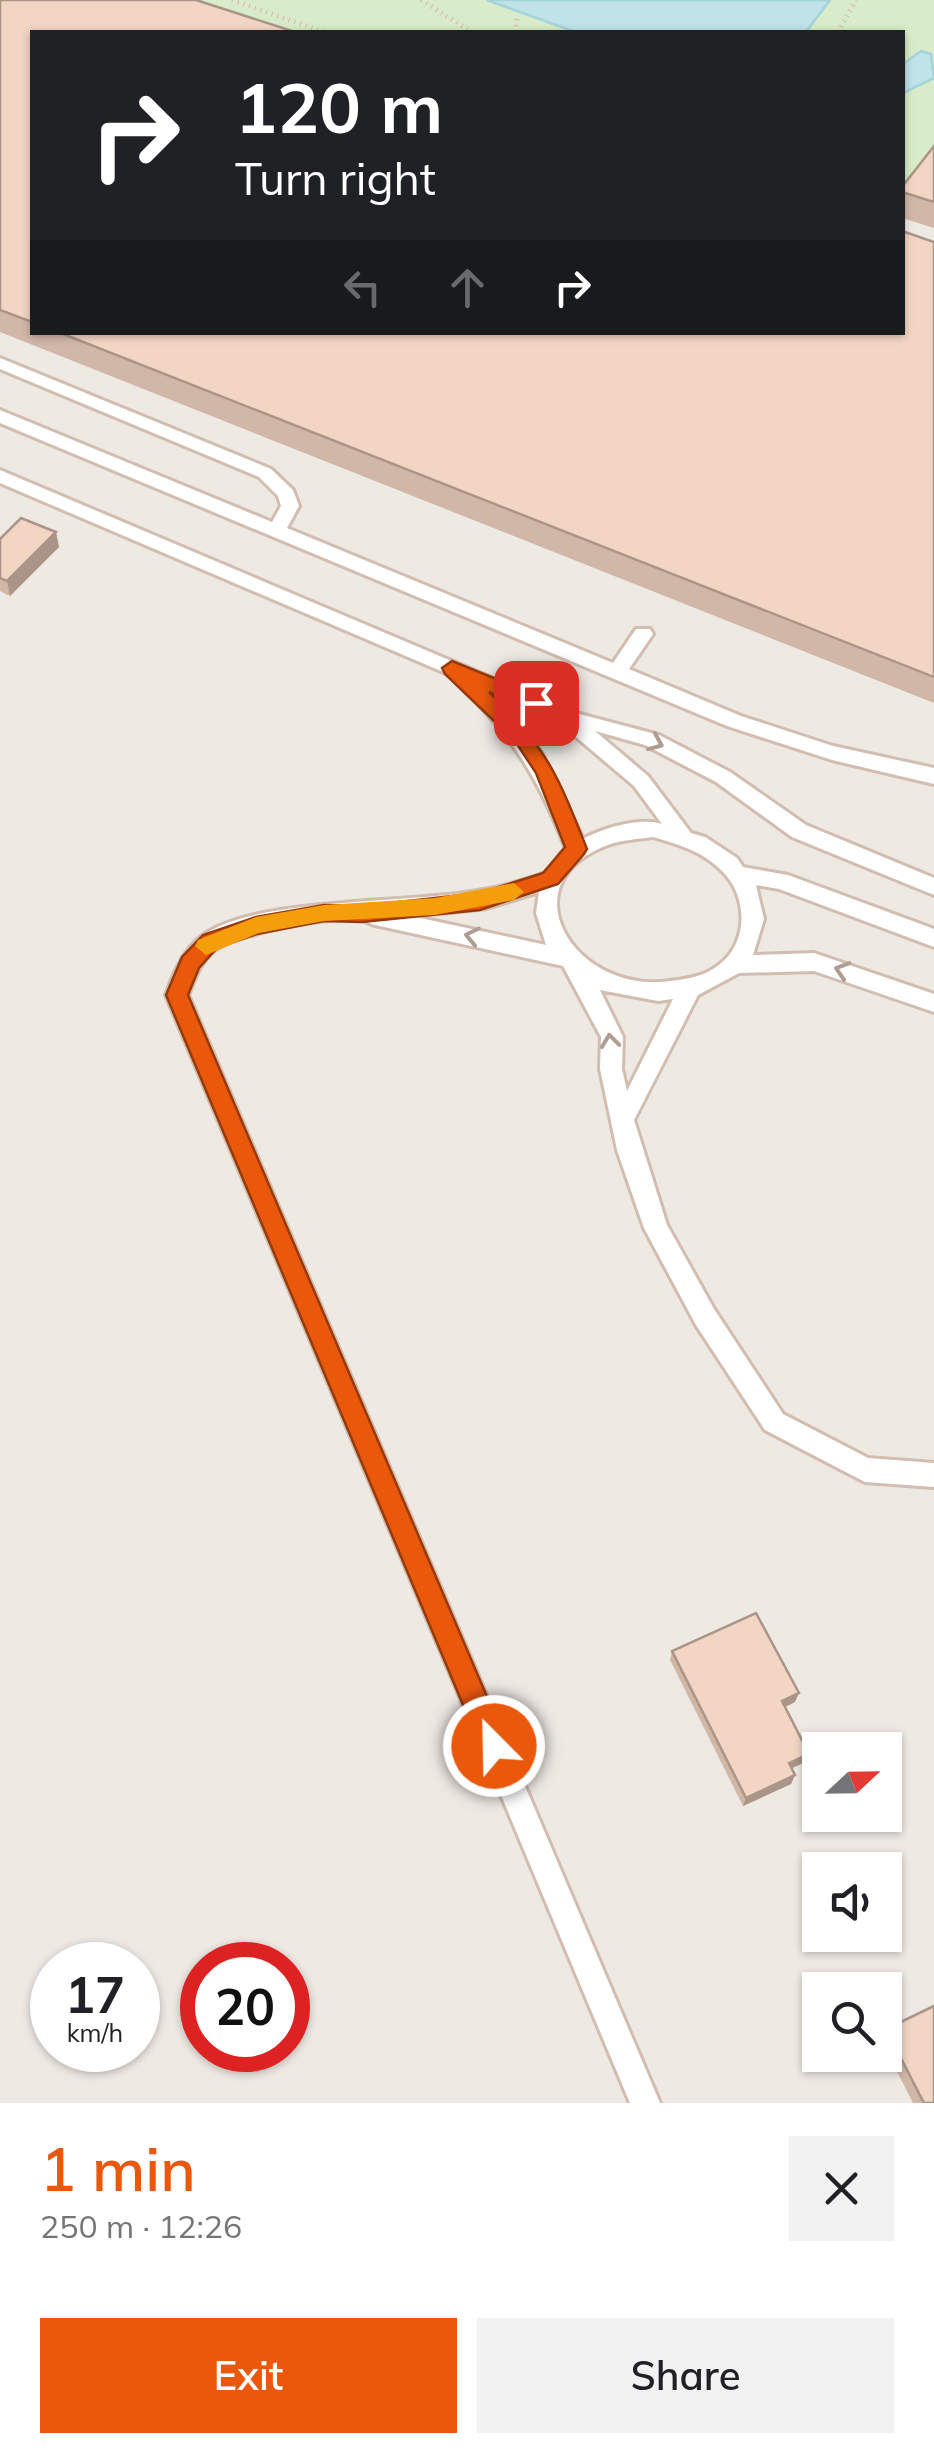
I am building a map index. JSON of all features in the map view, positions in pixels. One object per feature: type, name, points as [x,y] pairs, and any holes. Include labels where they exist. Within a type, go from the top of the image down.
[{"type":"lane","points":[[0,362],[249,464],[287,494],[287,517],[277,529]]},
{"type":"lane","points":[[0,416],[734,721],[832,754],[934,776]]},
{"type":"lane","points":[[0,476],[564,715],[652,740],[723,777],[799,831],[934,887]]},
{"type":"lane","points":[[616,672],[643,634]]},
{"type":"lane","points":[[452,668],[522,735],[546,771],[576,849]]},
{"type":"lane","points":[[362,914],[573,964],[602,984],[626,990],[659,992],[691,988],[733,964],[748,943],[755,921],[752,898],[743,876],[727,858],[681,833],[641,781],[564,715]]},
{"type":"lane","points":[[681,833],[625,830],[576,849],[551,878],[544,905],[550,933],[573,964],[612,1037],[612,1069],[622,1119],[656,1228],[706,1317],[774,1422],[864,1470],[934,1475]]},
{"type":"lane","points":[[743,876],[781,882],[934,938]]},
{"type":"lane","points":[[551,878],[480,901],[307,916],[256,925],[211,941],[190,963],[177,995],[646,2103]]},
{"type":"lane","points":[[733,964],[814,962],[934,1004]]},
{"type":"lane","points":[[622,1119],[649,1080],[670,1021],[691,988]]},
{"type":"path","points":[[232,0],[318,30]]},
{"type":"path","points":[[421,0],[469,30]]},
{"type":"path","points":[[839,30],[856,0]]},
{"type":"path","points":[[516,30],[517,19]]},
{"type":"shaded area","points":[[0,0],[30,30],[30,335],[905,335],[905,182],[934,144],[934,2103],[0,2103]]},
{"type":"green space","points":[[125,0],[934,0],[934,144],[905,182],[905,30],[217,30]]},
{"type":"water","points":[[487,0],[830,0],[808,30],[570,30]]},
{"type":"water","points":[[921,51],[931,54],[934,78],[905,92],[905,63]]},
{"type":"building","points":[[0,0],[196,0],[289,30],[30,30],[30,321],[0,310]]},
{"type":"building","points":[[934,146],[934,202],[905,193],[905,183]]},
{"type":"building","points":[[905,232],[934,242],[934,677],[66,335],[905,335]]},
{"type":"building","points":[[21,518],[56,532],[7,581],[0,578],[0,539]]},
{"type":"building","points":[[756,1613],[799,1693],[782,1701],[802,1740],[802,1757],[789,1763],[795,1775],[746,1798],[672,1651]]},
{"type":"building","points":[[934,2006],[934,2103],[924,2103],[902,2060],[902,2021]]},
{"type":"slow traffic","points":[[206,946],[256,925],[324,913],[362,914],[402,907],[435,907],[514,892]]},
{"type":"route","points":[[494,1746],[177,995],[190,963],[211,941],[256,925],[324,913],[362,914],[480,901],[551,878],[576,849],[546,771],[522,735],[452,668],[536,703]]}]
